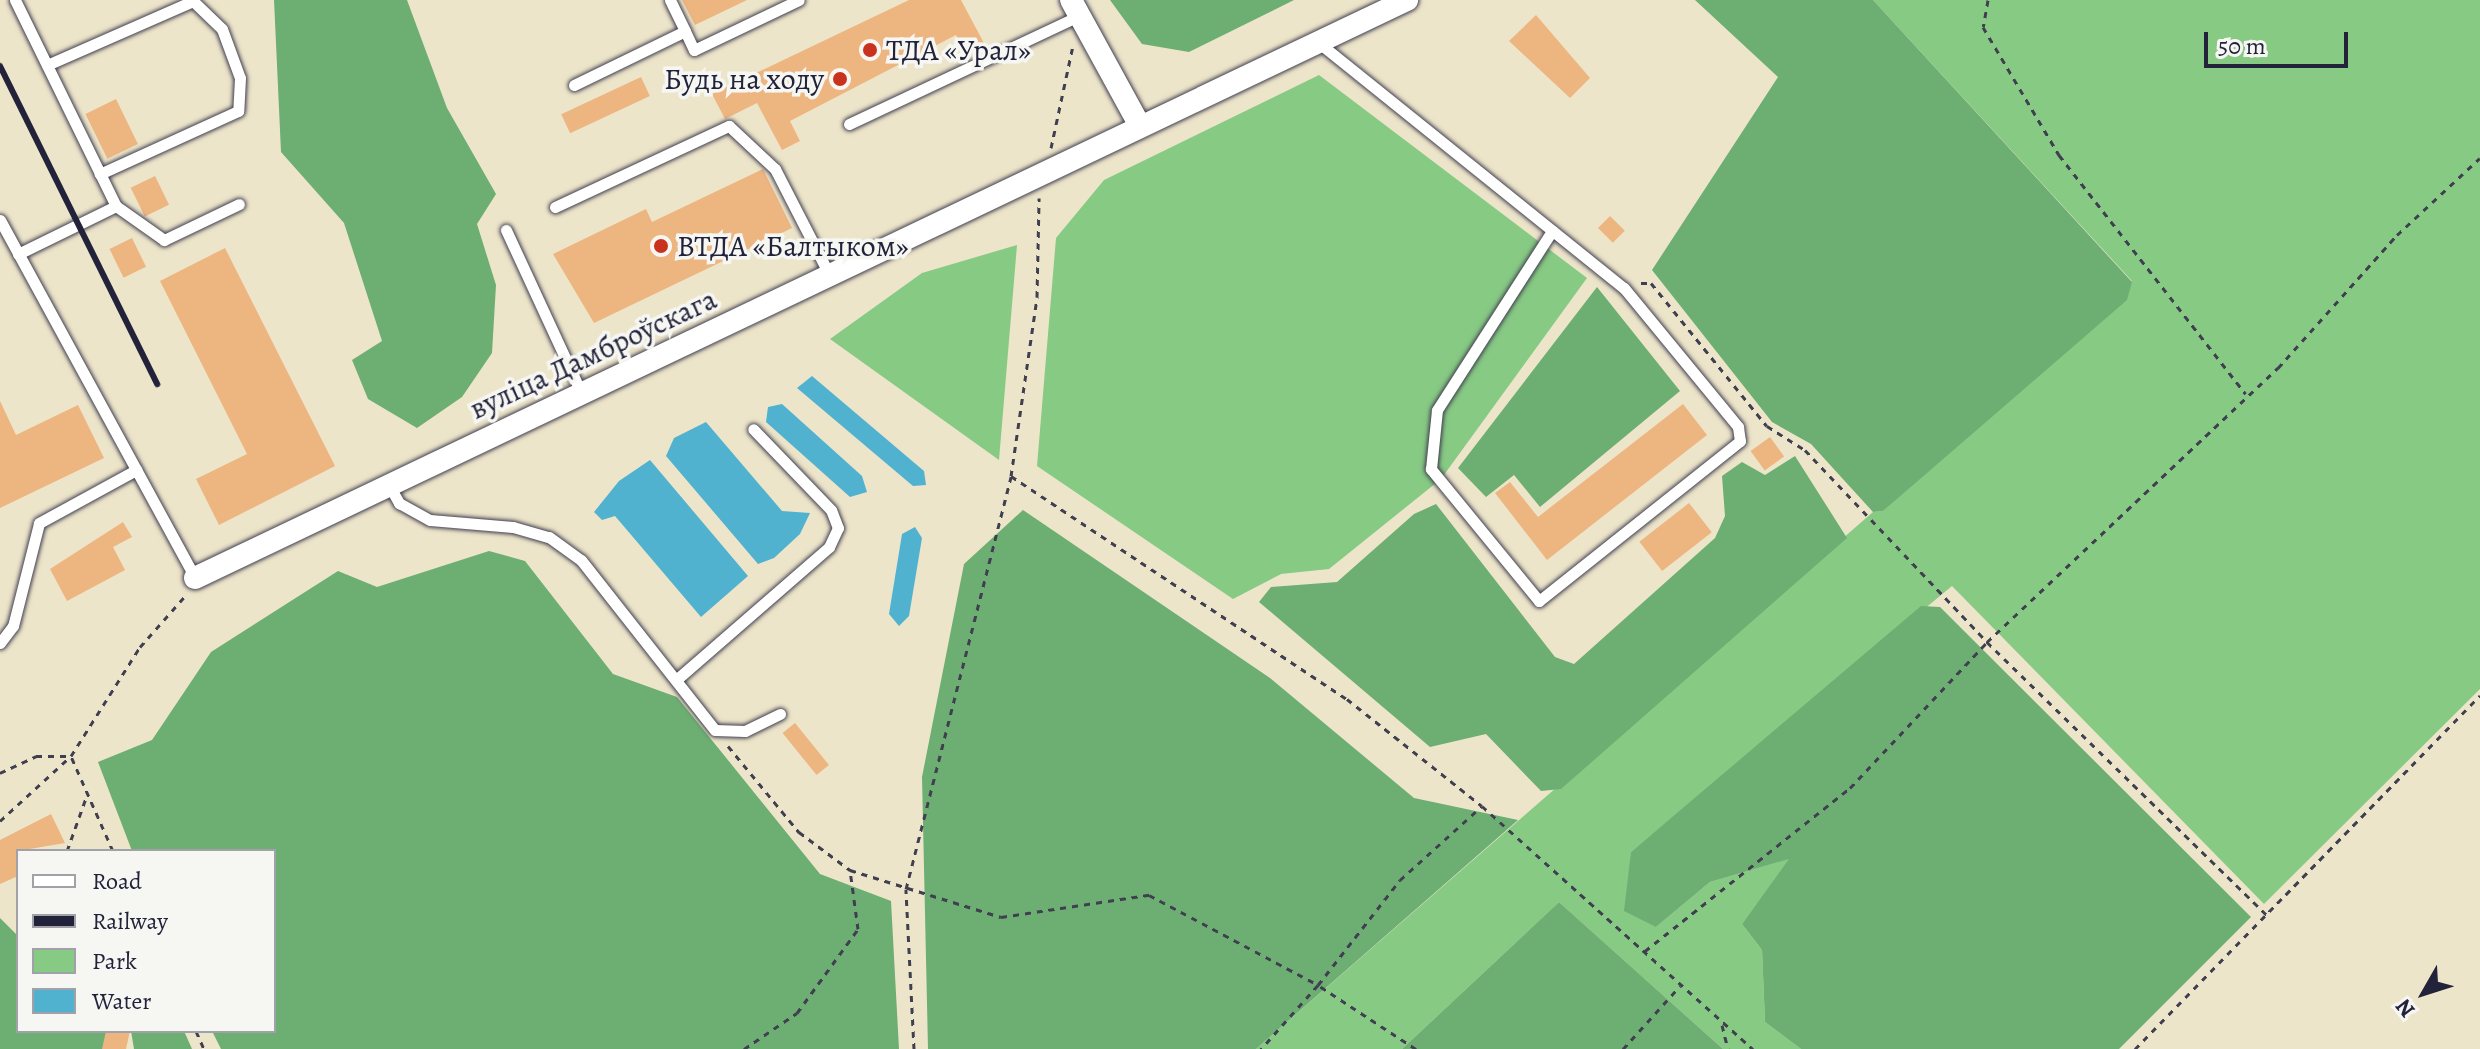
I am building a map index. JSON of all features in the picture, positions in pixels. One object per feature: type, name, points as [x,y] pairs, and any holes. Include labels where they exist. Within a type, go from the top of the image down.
[{"type":"street","name":"вуліца Дамброўскага","points":[[195,578],[1407,0]]},
{"type":"street","points":[[1075,8],[1140,126]]},
{"type":"lane","points":[[15,0],[116,206],[164,240],[239,204]]},
{"type":"lane","points":[[670,0],[694,50],[799,0]]},
{"type":"lane","points":[[47,65],[193,1],[222,29],[240,78],[238,111],[100,174]]},
{"type":"lane","points":[[849,124],[1075,8]]},
{"type":"lane","points":[[574,85],[685,31]]},
{"type":"lane","points":[[1319,43],[1624,288],[1738,427],[1740,441],[1539,601],[1431,469],[1437,410],[1552,231]]},
{"type":"lane","points":[[555,207],[729,126],[775,169],[830,276]]},
{"type":"lane","points":[[18,254],[116,206]]},
{"type":"lane","points":[[0,220],[195,578]]},
{"type":"lane","points":[[506,230],[581,392]]},
{"type":"lane","points":[[676,680],[829,547],[838,528],[831,510],[753,429]]},
{"type":"lane","points":[[0,643],[13,626],[39,523],[136,470]]},
{"type":"lane","points":[[389,485],[399,503],[430,520],[549,537],[581,560],[715,730],[745,731],[780,714]]},
{"type":"path","points":[[1988,0],[1983,27],[2059,155],[2247,396]]},
{"type":"path","points":[[914,1049],[906,889],[1011,476],[1037,297],[1033,229],[1075,8]]},
{"type":"path","points":[[1645,951],[1850,788],[1987,642],[2247,396],[2480,158]]},
{"type":"path","points":[[1624,288],[1651,283],[1767,426],[1805,450],[1987,642],[2268,916]]},
{"type":"path","points":[[1011,476],[1347,699],[1482,806],[1753,1049]]},
{"type":"path","points":[[0,821],[71,756],[140,647],[178,613],[195,578]]},
{"type":"path","points":[[2135,1049],[2480,696]]},
{"type":"path","points":[[715,730],[799,832],[850,870],[1001,917],[1149,895],[1318,985],[1416,1049]]},
{"type":"path","points":[[0,773],[36,756],[71,756]]},
{"type":"path","points":[[71,756],[86,798],[112,849]]},
{"type":"path","points":[[68,849],[86,798]]},
{"type":"path","points":[[1261,1049],[1318,985],[1400,880],[1482,806]]},
{"type":"path","points":[[744,1049],[797,1013],[858,929],[850,870]]},
{"type":"path","points":[[1623,1049],[1680,986]]},
{"type":"path","points":[[1722,1024],[1728,1049]]},
{"type":"green space","points":[[274,0],[407,0],[447,108],[496,194],[477,224],[496,285],[492,353],[462,397],[417,428],[368,399],[352,360],[382,341],[344,223],[281,152]]},
{"type":"green space","points":[[1110,0],[1294,0],[1189,52],[1142,44]]},
{"type":"green space","points":[[1695,0],[1873,0],[2132,282],[2127,300],[1883,511],[1873,512],[1811,444],[1772,422],[1652,270],[1778,77]]},
{"type":"green space","points":[[1873,0],[2480,0],[2480,689],[2264,904],[1952,586],[1631,852],[1630,879],[1656,927],[1710,882],[1791,858],[1742,924],[1762,950],[1765,1022],[1801,1049],[1723,1049],[1559,902],[1402,1049],[1256,1049],[1873,512],[1883,511],[2132,281]]},
{"type":"green space","points":[[1319,75],[1587,278],[1441,479],[1329,569],[1281,574],[1233,599],[1037,466],[1056,238],[1104,180]]},
{"type":"green space","points":[[1017,245],[999,460],[830,339],[922,273]]},
{"type":"green space","points":[[1597,287],[1680,391],[1540,507],[1514,475],[1486,497],[1458,468]]},
{"type":"green space","points":[[1795,456],[1847,538],[1561,789],[1541,791],[1486,734],[1430,747],[1259,602],[1271,587],[1337,582],[1414,514],[1436,504],[1555,657],[1574,664],[1715,538],[1725,516],[1722,476],[1742,462],[1765,475]]},
{"type":"green space","points":[[1023,510],[1270,678],[1414,798],[1518,820],[1256,1049],[928,1049],[922,777],[964,564]]},
{"type":"green space","points":[[489,551],[525,561],[613,674],[677,697],[820,874],[891,901],[899,1049],[221,1049],[213,1033],[276,1033],[276,849],[131,849],[98,762],[152,740],[211,652],[338,571],[377,587]]},
{"type":"green space","points":[[1921,606],[1940,607],[2251,917],[2119,1049],[1801,1049],[1765,1022],[1762,950],[1742,924],[1789,859],[1710,882],[1656,927],[1624,911],[1631,852]]},
{"type":"green space","points":[[1559,902],[1723,1049],[1402,1049]]},
{"type":"green space","points":[[0,918],[16,934],[16,1033],[108,1033],[112,1049],[0,1049]]},
{"type":"green space","points":[[131,1033],[185,1033],[192,1049],[134,1049]]},
{"type":"water","points":[[812,376],[924,471],[926,485],[913,486],[797,388]]},
{"type":"water","points":[[782,404],[862,476],[867,492],[850,497],[766,422],[768,407]]},
{"type":"water","points":[[706,422],[782,511],[810,513],[800,534],[774,558],[758,564],[666,456],[674,438]]},
{"type":"water","points":[[650,460],[748,576],[701,617],[615,516],[602,520],[594,512],[619,481]]},
{"type":"water","points":[[915,527],[922,538],[909,616],[899,626],[889,614],[902,534]]},
{"type":"building","points":[[682,0],[747,0],[695,25]]},
{"type":"building","name":"ТДА «Урал»","points":[[909,0],[961,0],[985,45],[967,55],[956,35],[790,121],[800,141],[782,150],[757,103],[725,119],[712,94]]},
{"type":"building","points":[[1536,15],[1590,78],[1570,98],[1509,41]]},
{"type":"building","points":[[641,77],[650,96],[570,133],[561,114]]},
{"type":"building","points":[[116,99],[138,144],[107,159],[85,114]]},
{"type":"building","points":[[763,169],[792,228],[594,323],[553,254],[646,209],[652,222]]},
{"type":"building","points":[[155,176],[169,205],[145,217],[131,188]]},
{"type":"building","points":[[1610,216],[1625,231],[1613,243],[1598,228]]},
{"type":"building","points":[[132,238],[146,267],[124,278],[110,249]]},
{"type":"building","points":[[225,248],[335,466],[219,525],[196,479],[247,454],[160,281]]},
{"type":"building","points":[[0,401],[16,435],[78,405],[104,458],[0,508]]},
{"type":"building","points":[[1683,404],[1707,435],[1547,560],[1495,493],[1510,482],[1538,517]]},
{"type":"building","points":[[1770,437],[1784,456],[1765,471],[1751,451]]},
{"type":"building","points":[[1689,503],[1712,532],[1662,571],[1639,542]]},
{"type":"building","points":[[123,522],[132,537],[113,547],[125,570],[67,601],[50,569]]},
{"type":"building","points":[[795,723],[829,765],[817,775],[783,733]]},
{"type":"building","points":[[51,814],[65,843],[16,849],[16,877],[0,884],[0,840]]},
{"type":"building","points":[[106,1033],[130,1033],[126,1049],[102,1049]]},
{"type":"railway","points":[[0,66],[157,384]]},
{"type":"place","name":"ТДА «Урал»","points":[[870,50]]},
{"type":"place","name":"Будь на ходу","points":[[840,79]]},
{"type":"place","name":"ВТДА «Балтыком»","points":[[661,246]]}]
